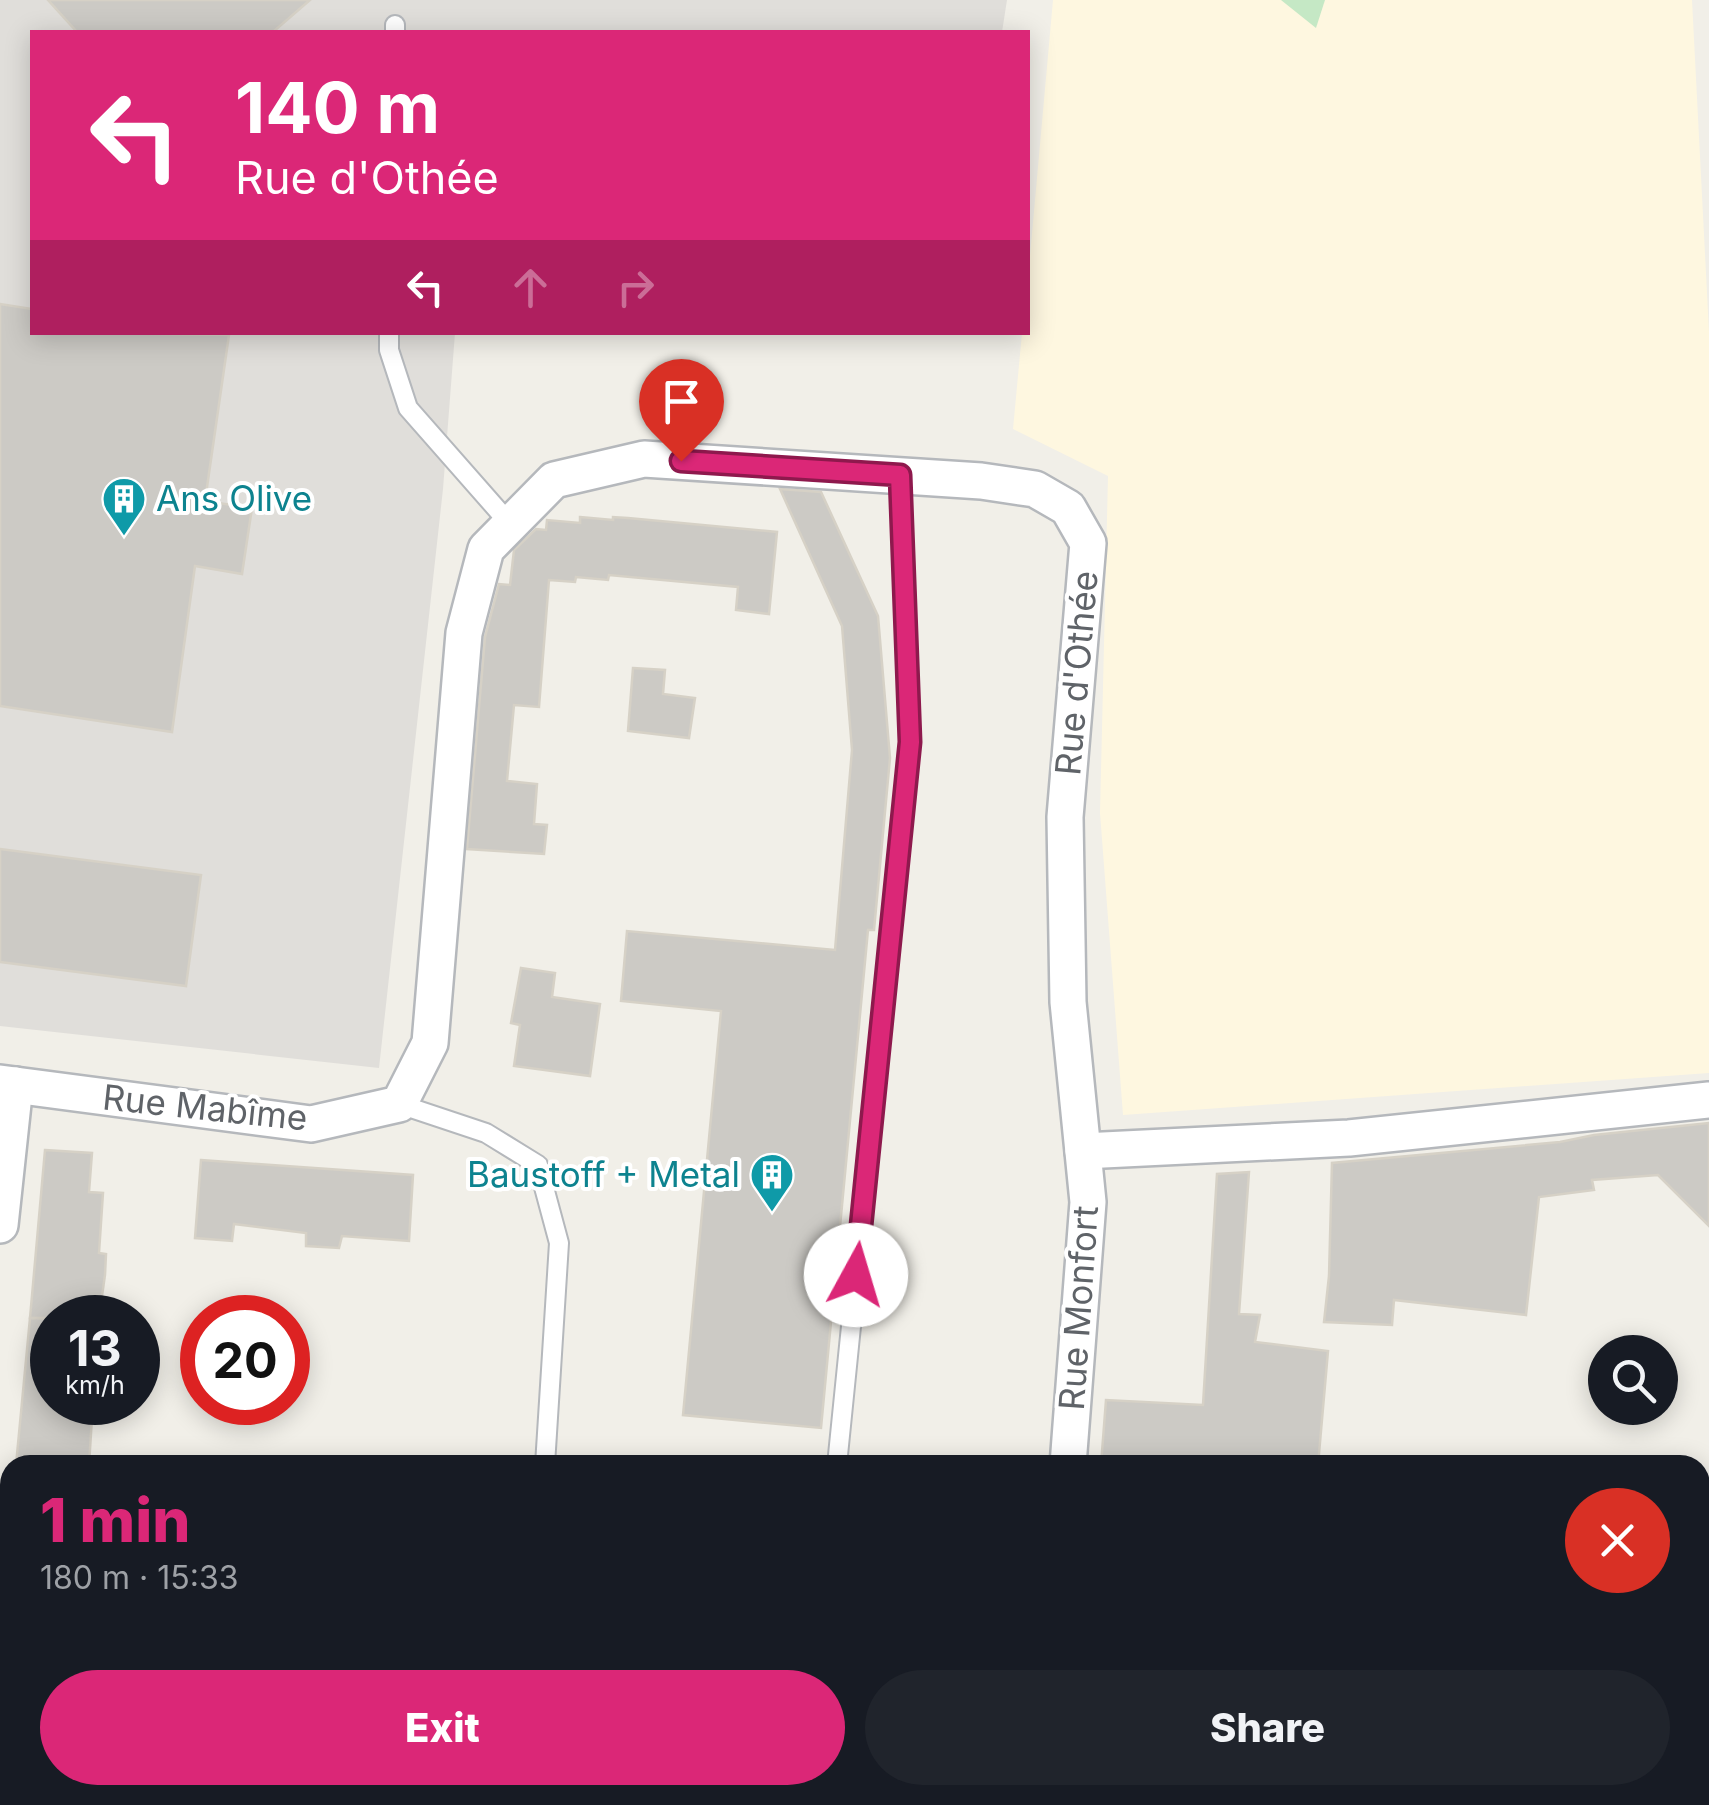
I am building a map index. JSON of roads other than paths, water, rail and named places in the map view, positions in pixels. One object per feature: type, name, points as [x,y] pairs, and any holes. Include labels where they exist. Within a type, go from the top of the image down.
[{"type":"street","name":"Rue d'Othée","points":[[400,1104],[430,1043],[464,633],[486,548],[554,480],[644,459],[900,475],[1035,489],[1068,508],[1088,544],[1064,817],[1068,1002],[1083,1151]]},
{"type":"street","points":[[0,1225],[8,1084]]},
{"type":"street","name":"Rue Mabîme","points":[[8,1084],[312,1124],[400,1104]]},
{"type":"street","points":[[1083,1151],[1349,1138],[1709,1100]]},
{"type":"street","name":"Rue Monfort","points":[[1069,1455],[1088,1202],[1083,1151]]},
{"type":"lane","points":[[389,335],[389,350],[408,408],[510,524]]},
{"type":"lane","points":[[838,1455],[910,742],[900,475]]},
{"type":"lane","points":[[400,1104],[486,1134],[538,1165],[559,1243],[546,1455]]},
{"type":"place","name":"Ans Olive","points":[[124,537]]},
{"type":"place","name":"Baustoff + Metal","points":[[772,1213]]}]
